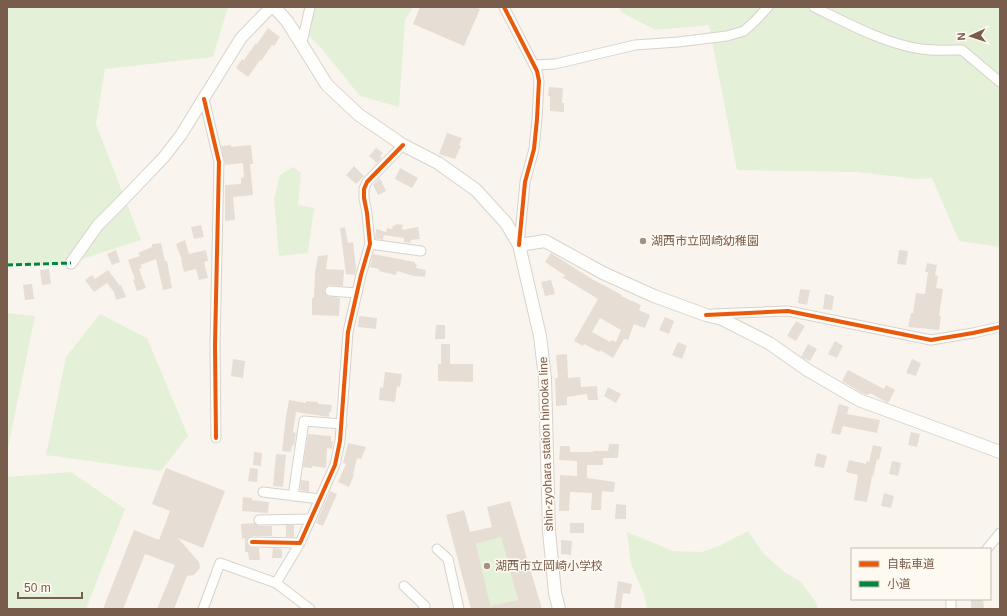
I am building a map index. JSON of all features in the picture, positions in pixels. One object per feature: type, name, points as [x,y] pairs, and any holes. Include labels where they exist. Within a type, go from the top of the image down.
[{"type":"main road","name":"shin-zyohara station hinooka line","points":[[273,7],[287,21],[302,42],[327,86],[359,115],[403,145],[438,163],[476,190],[506,223],[519,245],[540,336],[545,378],[549,531],[555,593],[559,609]]},
{"type":"main road","points":[[519,245],[545,241],[604,273],[654,296],[706,315],[722,319],[769,343],[809,371],[859,400],[1000,452]]},
{"type":"street","points":[[71,263],[98,224],[164,157],[181,135],[241,38],[273,7]]},
{"type":"street","points":[[302,42],[310,7]]},
{"type":"street","points":[[504,7],[534,65],[539,81],[534,150],[525,182],[519,245]]},
{"type":"street","points":[[534,65],[555,64],[634,45],[678,42],[727,36],[744,31],[768,7]]},
{"type":"street","points":[[814,7],[880,37],[906,46],[922,50],[962,50],[1000,82]]},
{"type":"street","points":[[204,99],[219,162],[215,345],[216,438]]},
{"type":"street","points":[[276,583],[300,543],[336,460],[342,424],[348,332],[370,244],[364,189],[367,182],[403,145]]},
{"type":"street","points":[[370,244],[421,251]]},
{"type":"street","points":[[330,291],[357,293]]},
{"type":"street","points":[[706,315],[788,311],[931,340],[1000,327]]},
{"type":"street","points":[[293,496],[304,422],[342,424]]},
{"type":"street","points":[[263,492],[320,499]]},
{"type":"street","points":[[259,520],[310,519]]},
{"type":"street","points":[[988,548],[1000,533]]},
{"type":"street","points":[[252,542],[300,543]]},
{"type":"street","points":[[437,549],[448,559],[459,609]]},
{"type":"street","points":[[203,609],[220,563],[276,583],[310,609]]},
{"type":"street","points":[[404,586],[425,606],[423,609]]},
{"type":"green space","points":[[7,7],[228,7],[213,57],[105,69],[96,124],[141,240],[67,264],[7,265]]},
{"type":"green space","points":[[309,7],[413,7],[405,20],[399,107],[360,96],[322,49],[308,35]]},
{"type":"green space","points":[[618,7],[1000,7],[1000,247],[959,241],[932,178],[917,179],[857,172],[737,170],[709,25],[655,30],[623,13]]},
{"type":"green space","points":[[293,167],[301,173],[298,205],[314,208],[308,253],[279,256],[274,199],[280,175]]},
{"type":"green space","points":[[7,313],[35,316],[7,453]]},
{"type":"green space","points":[[100,314],[147,338],[188,436],[161,471],[46,455],[66,357]]},
{"type":"green space","points":[[71,472],[125,509],[86,609],[7,609],[7,477]]},
{"type":"green space","points":[[748,531],[763,553],[784,572],[800,581],[816,602],[818,609],[647,609],[645,597],[631,564],[627,532],[673,551],[701,552],[719,546]]},
{"type":"green space","points":[[501,537],[518,600],[490,607],[476,544]]},
{"type":"building","points":[[420,7],[474,7],[480,9],[464,46],[413,24]]},
{"type":"building","points":[[268,28],[280,37],[274,46],[272,45],[261,61],[260,60],[248,77],[236,68],[242,59],[244,60],[256,43],[257,44]]},
{"type":"building","points":[[549,87],[563,88],[562,103],[564,103],[564,112],[550,111],[550,96],[548,96]]},
{"type":"building","points":[[447,133],[462,138],[459,145],[461,146],[455,159],[439,154]]},
{"type":"building","points":[[231,145],[231,147],[251,145],[253,164],[250,164],[253,195],[233,197],[235,220],[225,221],[225,185],[241,184],[241,178],[244,177],[243,163],[225,165],[221,146]]},
{"type":"building","points":[[376,148],[383,153],[380,156],[382,158],[377,163],[369,156]]},
{"type":"building","points":[[354,166],[364,176],[356,184],[346,175]]},
{"type":"building","points":[[400,168],[418,178],[412,188],[395,179]]},
{"type":"building","points":[[380,178],[386,191],[378,195],[373,185]]},
{"type":"building","points":[[396,224],[403,225],[402,230],[418,227],[420,239],[411,240],[410,243],[404,242],[404,238],[384,235],[383,240],[375,238],[376,229],[386,232],[387,228],[392,229],[393,225],[395,226]]},
{"type":"building","points":[[201,225],[204,237],[194,239],[191,227]]},
{"type":"building","points":[[345,227],[348,243],[353,242],[356,269],[355,275],[346,274],[340,228]]},
{"type":"building","points":[[185,240],[189,254],[206,250],[208,261],[204,262],[208,278],[199,280],[196,269],[184,272],[182,260],[176,244]]},
{"type":"building","points":[[161,243],[165,261],[167,261],[172,288],[163,290],[156,259],[140,265],[142,268],[139,269],[146,288],[137,291],[133,280],[135,279],[128,260],[140,256],[138,253],[152,247],[152,244]]},
{"type":"building","points":[[116,250],[120,262],[112,265],[107,254]]},
{"type":"building","points":[[899,250],[908,251],[906,265],[897,264]]},
{"type":"building","points":[[551,253],[592,279],[622,295],[621,296],[641,305],[639,310],[650,315],[645,328],[634,324],[628,340],[624,339],[613,358],[600,350],[599,352],[584,344],[583,346],[574,341],[598,299],[562,277],[566,276],[545,262]],"holes":[[[600,318],[621,330],[616,342],[612,340],[610,342],[592,332]]]},
{"type":"building","points":[[373,254],[415,262],[417,265],[416,268],[426,270],[425,277],[414,276],[397,271],[396,275],[379,271],[379,269],[370,267]]},
{"type":"building","points":[[328,255],[326,269],[344,270],[343,286],[328,285],[324,290],[327,296],[340,298],[339,316],[312,315],[312,298],[314,298],[315,272],[318,256]]},
{"type":"building","points":[[927,263],[937,265],[935,275],[938,276],[936,288],[943,289],[939,316],[941,316],[939,330],[908,327],[911,313],[913,313],[916,293],[925,294],[928,272],[925,272]]},
{"type":"building","points":[[49,269],[51,284],[42,285],[40,270]]},
{"type":"building","points":[[108,270],[120,286],[121,285],[126,297],[116,300],[114,292],[107,283],[94,292],[85,280],[92,275],[95,279]]},
{"type":"building","points":[[551,280],[555,294],[545,296],[541,282]]},
{"type":"building","points":[[32,284],[34,299],[25,300],[23,285]]},
{"type":"building","points":[[800,289],[810,290],[807,305],[798,303]]},
{"type":"building","points":[[825,294],[834,296],[832,310],[823,309]]},
{"type":"building","points":[[359,316],[377,318],[376,329],[358,327]]},
{"type":"building","points":[[665,317],[674,321],[669,334],[659,330]]},
{"type":"building","points":[[796,321],[805,326],[796,341],[787,336]]},
{"type":"building","points":[[436,325],[445,325],[445,339],[435,339]]},
{"type":"building","points":[[835,341],[843,346],[837,358],[828,354]]},
{"type":"building","points":[[678,342],[687,346],[682,359],[672,355]]},
{"type":"building","points":[[441,344],[450,344],[450,364],[473,364],[473,382],[438,381],[438,364],[441,364]]},
{"type":"building","points":[[808,344],[817,349],[810,361],[801,357]]},
{"type":"building","points":[[567,354],[568,378],[580,377],[581,387],[597,386],[598,400],[588,400],[587,394],[567,397],[567,405],[556,406],[555,378],[558,378],[556,355]]},
{"type":"building","points":[[233,359],[245,361],[243,378],[231,376]]},
{"type":"building","points":[[912,359],[921,363],[916,376],[906,373]]},
{"type":"building","points":[[848,370],[884,389],[886,385],[895,390],[888,403],[870,393],[868,395],[862,393],[842,381]]},
{"type":"building","points":[[385,372],[402,374],[400,387],[397,386],[395,402],[379,400],[380,387],[383,388]]},
{"type":"building","points":[[608,387],[621,394],[616,403],[604,396]]},
{"type":"building","points":[[289,400],[306,403],[306,401],[318,402],[318,404],[332,405],[331,412],[329,412],[329,417],[296,412],[293,432],[296,433],[294,446],[292,445],[291,452],[282,451]]},
{"type":"building","points":[[839,404],[849,407],[847,414],[880,420],[877,433],[843,426],[840,435],[831,433]]},
{"type":"building","points":[[911,432],[920,434],[917,447],[908,445]]},
{"type":"building","points":[[308,434],[331,436],[331,441],[333,441],[332,449],[327,448],[326,468],[312,466],[312,468],[303,467]]},
{"type":"building","points":[[348,443],[366,447],[361,459],[357,458],[354,475],[349,487],[338,482],[346,464],[343,463]]},
{"type":"building","points":[[609,444],[619,444],[618,458],[603,458],[603,465],[587,465],[587,478],[615,482],[614,492],[602,491],[601,510],[591,510],[592,493],[570,492],[569,511],[559,511],[560,475],[577,476],[577,461],[559,460],[560,446],[570,446],[570,452],[593,452],[608,451]]},
{"type":"building","points":[[873,445],[882,447],[879,460],[877,459],[872,476],[867,502],[854,500],[858,475],[846,472],[849,460],[866,464],[866,461],[869,462]]},
{"type":"building","points":[[254,452],[262,453],[261,466],[253,465]]},
{"type":"building","points":[[817,453],[827,456],[824,468],[814,466]]},
{"type":"building","points":[[276,454],[286,455],[283,487],[273,486]]},
{"type":"building","points":[[892,461],[901,463],[898,476],[889,474]]},
{"type":"building","points":[[166,468],[225,491],[203,548],[178,538],[199,562],[200,568],[194,575],[187,576],[174,609],[157,609],[175,565],[145,554],[123,609],[103,609],[134,530],[159,540],[170,511],[152,504]]},
{"type":"building","points":[[250,468],[258,469],[257,482],[248,481]]},
{"type":"building","points":[[301,480],[309,481],[309,492],[300,490]]},
{"type":"building","points":[[330,491],[337,494],[323,526],[316,523]]},
{"type":"building","points":[[884,493],[894,496],[891,508],[881,506]]},
{"type":"building","points":[[243,497],[252,498],[252,500],[269,502],[268,513],[242,511]]},
{"type":"building","points":[[510,501],[542,609],[471,609],[446,515],[464,510],[470,532],[492,527],[487,507]],"holes":[[[501,537],[518,600],[491,606],[491,609],[476,544]]]},
{"type":"building","points":[[616,504],[626,505],[626,519],[615,519]]},
{"type":"building","points":[[254,523],[259,526],[272,526],[272,536],[252,536],[247,539],[246,542],[249,547],[259,548],[260,560],[249,560],[248,552],[245,552],[245,538],[242,539],[241,524]]},
{"type":"building","points":[[570,523],[584,523],[584,533],[570,533]]},
{"type":"building","points":[[286,525],[294,525],[294,537],[286,537]]},
{"type":"building","points":[[561,540],[572,541],[571,555],[561,554]]},
{"type":"building","points":[[273,548],[282,549],[282,558],[272,558]]},
{"type":"building","points":[[618,581],[632,584],[630,594],[623,593],[621,609],[614,609]]},
{"type":"building","points":[[971,600],[983,600],[984,609],[971,609]]},
{"type":"marked path","points":[[7,265],[71,263]]},
{"type":"cycle path","points":[[504,7],[537,71],[539,81],[534,149],[525,182],[519,245]]},
{"type":"cycle path","points":[[204,99],[219,162],[215,345],[216,438]]},
{"type":"cycle path","points":[[252,542],[300,543],[335,465],[340,441],[348,332],[361,275],[370,244],[364,189],[367,182],[403,145]]},
{"type":"cycle path","points":[[706,315],[788,311],[931,340],[1000,327]]},
{"type":"place","name":"湖西市立岡崎幼稚園","points":[[643,241]]},
{"type":"place","name":"湖西市立岡崎小学校","points":[[487,566]]}]
